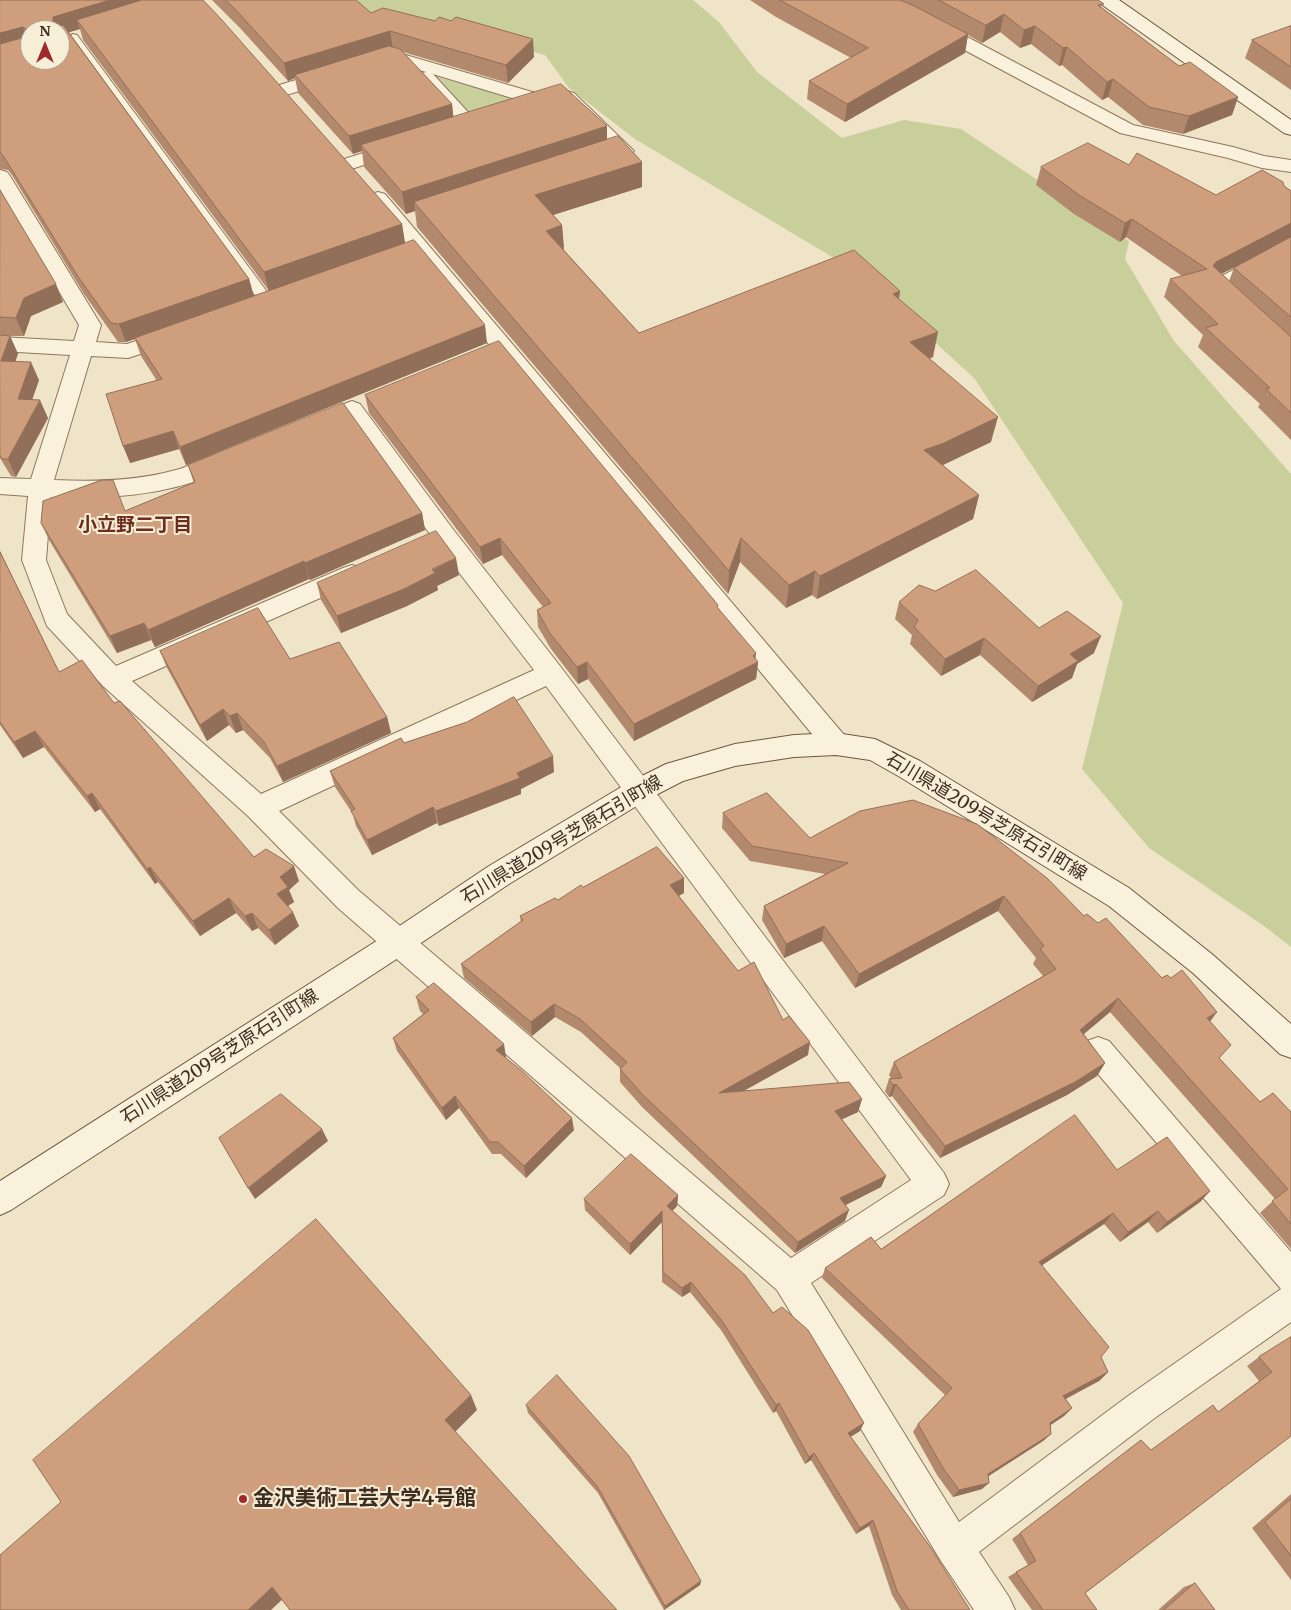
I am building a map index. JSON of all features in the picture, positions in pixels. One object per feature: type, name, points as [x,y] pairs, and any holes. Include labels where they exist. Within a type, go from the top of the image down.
[{"type":"street","points":[[874,0],[918,18],[1126,128],[1233,153],[1262,162],[1291,166]]},
{"type":"street","points":[[1107,0],[1291,129]]},
{"type":"street","points":[[365,65],[392,56],[545,102]]},
{"type":"street","points":[[411,62],[470,126]]},
{"type":"street","points":[[296,105],[277,83],[347,70]]},
{"type":"street","points":[[517,111],[545,102],[566,98],[624,152],[587,164]]},
{"type":"street","points":[[451,132],[488,120]]},
{"type":"street","points":[[358,175],[414,143]]},
{"type":"street","points":[[335,149],[358,175],[410,221],[412,250],[495,351],[836,744]]},
{"type":"street","points":[[3,187],[90,325],[40,488],[34,560],[56,619],[112,679],[258,808],[348,899],[789,1278],[954,1548],[996,1610]]},
{"type":"street","points":[[0,344],[128,352],[194,329]]},
{"type":"street","points":[[352,409],[434,538],[551,672],[933,1184],[789,1278]]},
{"type":"street","points":[[0,486],[125,488],[182,478],[244,452]]},
{"type":"street","points":[[112,679],[371,566]]},
{"type":"street","points":[[258,808],[551,672]]},
{"type":"street","name":"石川県道209号芝原石引町線","points":[[0,1199],[400,942],[499,875],[638,791],[676,772],[735,755],[794,746],[836,744],[875,750],[910,768],[1119,897],[1203,964],[1291,1044]]},
{"type":"street","points":[[1098,1051],[1291,1277]]},
{"type":"street","points":[[954,1548],[1140,1408],[1291,1302]]},
{"type":"lane","points":[[70,38],[78,36],[268,302]]},
{"type":"lane","points":[[1235,303],[1214,285],[1291,244]]},
{"type":"green space","points":[[340,0],[693,0],[719,22],[757,72],[842,138],[904,120],[961,129],[1129,241],[1125,259],[1174,341],[1291,474],[1291,947],[1264,926],[1149,848],[1082,769],[1123,603],[974,378],[859,273],[635,139],[569,88],[545,55],[426,24],[381,25]]},
{"type":"green space","points":[[433,76],[524,100],[472,115]]},
{"type":"building","points":[[0,0],[110,0],[53,17],[53,20],[20,20],[20,28],[0,33]]},
{"type":"building","points":[[142,0],[203,0],[402,224],[264,272],[77,20]]},
{"type":"building","points":[[226,0],[356,0],[371,13],[383,8],[435,21],[439,17],[451,21],[456,17],[533,39],[506,65],[390,31],[284,63]]},
{"type":"building","points":[[780,0],[900,0],[968,34],[847,104],[809,81],[868,48]]},
{"type":"building","points":[[939,0],[1098,0],[1104,4],[1098,5],[1179,66],[1190,62],[1238,97],[1189,116],[1149,107],[1113,79],[1107,82],[1067,47],[1063,48],[1035,26],[1024,30],[1004,14],[986,25]]},
{"type":"building","points":[[1291,26],[1291,67],[1252,40]]},
{"type":"building","points":[[70,35],[249,279],[119,324],[111,323],[77,275],[0,152],[0,44],[20,38],[20,70],[70,70]]},
{"type":"building","points":[[389,46],[400,49],[452,104],[349,136],[295,75]]},
{"type":"building","points":[[561,84],[607,126],[402,192],[361,145]]},
{"type":"building","points":[[618,136],[642,162],[535,195],[562,225],[546,231],[639,333],[854,250],[900,291],[893,294],[938,332],[910,342],[998,417],[944,443],[924,450],[979,495],[820,576],[815,571],[789,585],[741,538],[729,571],[414,202]]},
{"type":"building","points":[[1088,143],[1129,165],[1137,153],[1216,195],[1262,170],[1283,182],[1284,186],[1291,191],[1291,223],[1216,262],[1213,266],[1291,337],[1291,413],[1266,389],[1270,388],[1206,328],[1218,324],[1170,279],[1207,269],[1132,219],[1125,223],[1079,195],[1041,167]]},
{"type":"building","points":[[0,190],[56,284],[24,298],[16,318],[0,317]]},
{"type":"building","points":[[1291,237],[1291,317],[1234,268]]},
{"type":"building","points":[[414,240],[485,325],[180,447],[173,431],[123,446],[106,394],[162,379],[135,338]]},
{"type":"building","points":[[0,335],[10,336],[1,361],[31,362],[18,399],[40,400],[8,459],[2,459],[0,455]]},
{"type":"building","points":[[499,341],[718,605],[717,607],[756,653],[753,656],[758,662],[634,724],[587,662],[577,667],[549,632],[537,610],[551,603],[500,538],[480,547],[365,395]]},
{"type":"building","points":[[343,403],[422,513],[305,563],[304,561],[148,630],[144,623],[110,636],[41,523],[43,501],[102,480],[113,480],[125,511],[195,482],[188,465]]},
{"type":"building","points":[[436,531],[456,558],[432,569],[435,573],[404,589],[337,616],[317,583]]},
{"type":"building","points":[[0,552],[59,672],[82,660],[114,703],[120,701],[254,857],[266,849],[294,866],[280,877],[288,887],[277,894],[293,912],[269,930],[252,913],[245,916],[229,898],[193,921],[150,867],[147,869],[92,793],[87,796],[35,731],[14,742],[0,722]]},
{"type":"building","points":[[976,570],[1039,628],[1067,611],[1101,636],[1070,654],[1078,661],[1038,686],[984,638],[945,659],[914,627],[918,620],[899,602],[919,585],[935,591]]},
{"type":"building","points":[[258,608],[290,659],[339,642],[387,717],[277,766],[264,742],[237,713],[230,716],[223,709],[200,725],[160,651]]},
{"type":"building","points":[[514,697],[553,756],[517,773],[520,778],[436,811],[433,807],[367,840],[351,811],[355,809],[330,771],[401,738],[404,743],[467,722]]},
{"type":"building","points":[[767,793],[810,838],[860,811],[913,800],[977,824],[1047,878],[1084,916],[1087,914],[1098,923],[1106,918],[1162,978],[1167,975],[1171,978],[1182,970],[1217,1012],[1207,1018],[1231,1045],[1219,1058],[1260,1102],[1273,1093],[1291,1112],[1291,1224],[1272,1201],[1288,1189],[1118,998],[1080,1030],[1105,1063],[1075,1082],[945,1146],[896,1084],[893,1085],[889,1079],[902,1078],[894,1062],[1056,969],[1040,949],[1044,946],[1004,896],[859,974],[824,926],[786,944],[764,906],[848,863],[752,846],[723,813]]},
{"type":"building","points":[[657,847],[684,878],[670,885],[738,971],[754,962],[783,1020],[789,1016],[810,1042],[719,1093],[849,1082],[862,1099],[835,1111],[886,1176],[840,1198],[849,1210],[798,1242],[642,1094],[620,1069],[627,1062],[580,1019],[554,1004],[531,1022],[461,964],[523,920],[520,916],[555,898],[558,900],[581,885],[583,887]]},
{"type":"building","points":[[434,983],[504,1044],[496,1050],[522,1071],[572,1118],[524,1166],[498,1142],[490,1142],[455,1096],[442,1108],[393,1038],[429,1010],[416,997]]},
{"type":"building","points":[[281,1094],[322,1129],[248,1188],[219,1138]]},
{"type":"building","points":[[1075,1115],[1117,1170],[1167,1137],[1210,1191],[1167,1222],[1158,1211],[1128,1232],[1113,1213],[1039,1262],[1109,1347],[1101,1357],[1108,1372],[1063,1396],[1072,1408],[1050,1423],[1051,1434],[988,1474],[989,1483],[959,1490],[943,1468],[918,1424],[952,1388],[825,1268],[871,1237],[881,1249]]},
{"type":"building","points":[[631,1154],[678,1195],[667,1206],[745,1275],[773,1313],[782,1307],[808,1330],[864,1423],[848,1433],[931,1548],[970,1610],[909,1610],[897,1591],[873,1520],[860,1528],[814,1453],[809,1457],[779,1403],[776,1405],[722,1321],[691,1282],[682,1288],[663,1272],[662,1211],[630,1244],[584,1199]]},
{"type":"building","points":[[316,1219],[471,1395],[445,1420],[617,1610],[290,1610],[272,1587],[248,1610],[0,1610],[0,1555],[61,1502],[33,1460]]},
{"type":"building","points":[[1291,1337],[1291,1436],[1085,1593],[1097,1610],[1043,1610],[1016,1572],[1036,1561],[1020,1533],[1141,1440],[1151,1450],[1213,1405],[1218,1412],[1272,1372],[1259,1357]]},
{"type":"building","points":[[557,1375],[629,1456],[701,1581],[665,1606],[597,1486],[526,1405]]},
{"type":"building","points":[[1291,1499],[1291,1556],[1265,1522]]},
{"type":"building","points":[[1195,1583],[1215,1610],[1164,1610]]},
{"type":"place","name":"金沢美術工芸大学4号館","points":[[243,1499]]},
{"type":"district","name":"小立野二丁目","points":[[135,526]]}]
